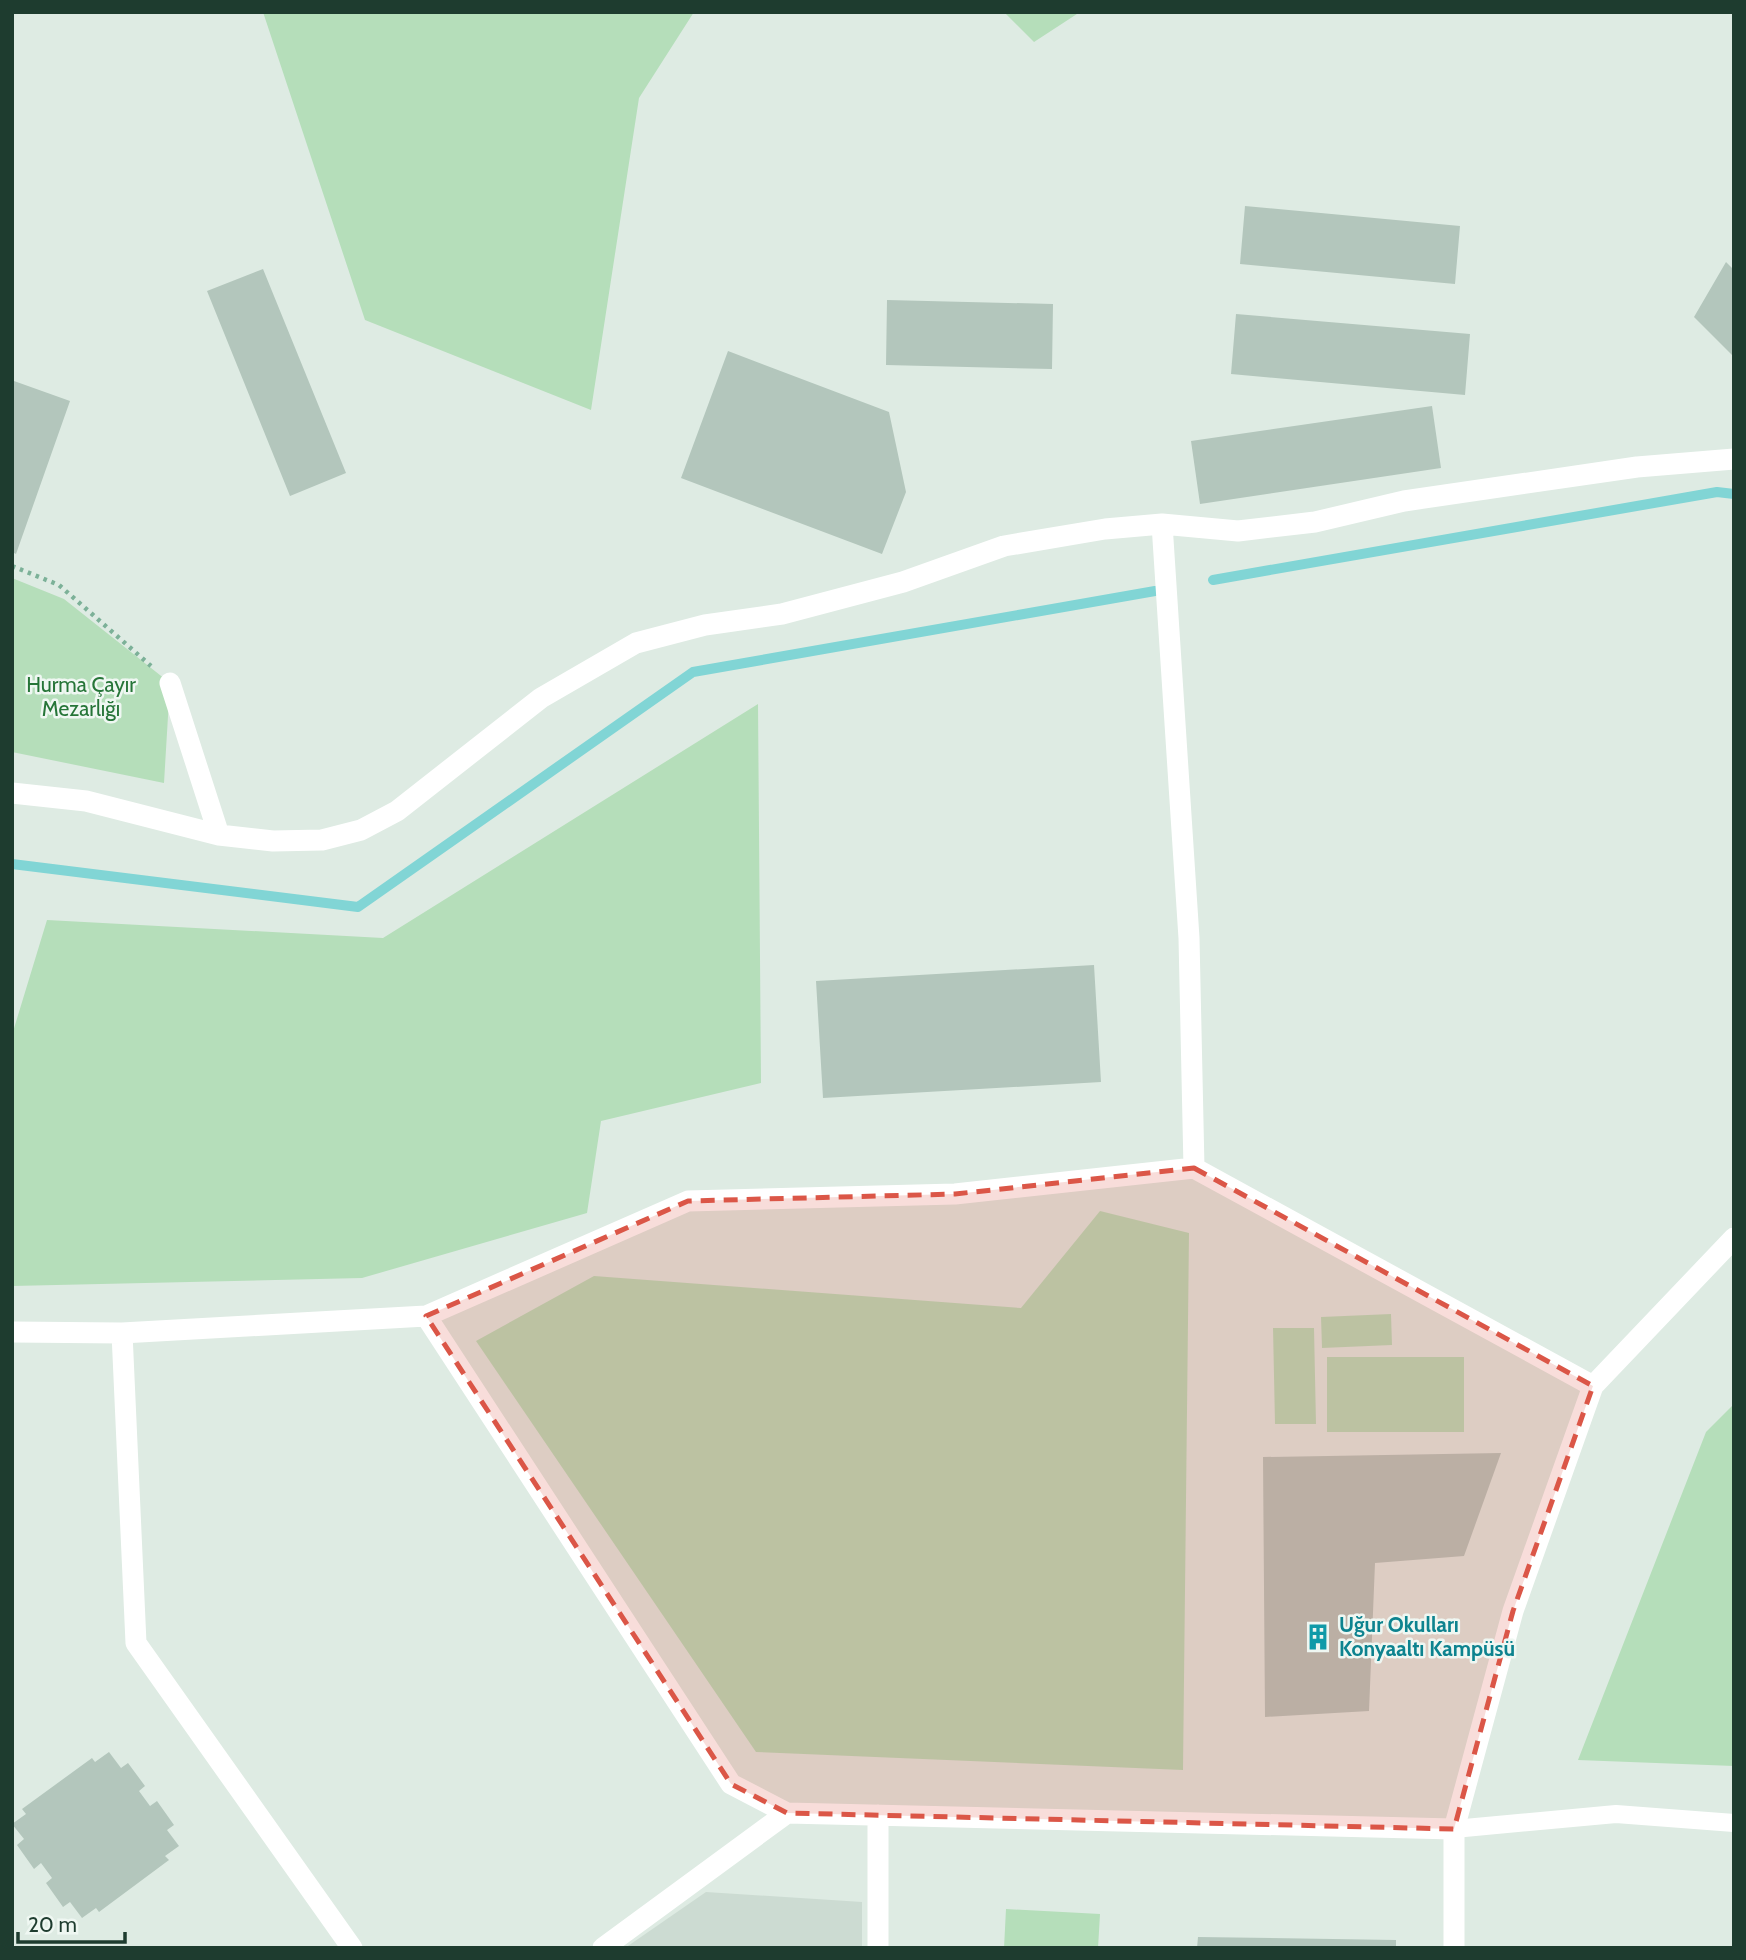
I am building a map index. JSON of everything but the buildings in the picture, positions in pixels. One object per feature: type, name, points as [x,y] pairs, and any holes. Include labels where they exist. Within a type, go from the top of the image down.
[{"type":"street","points":[[12,793],[86,801],[219,835],[273,841],[322,839],[362,830],[397,811],[541,698],[636,643],[822,603],[904,582],[1004,546],[1105,529],[1162,524],[1238,531],[1315,522],[1404,500],[1637,467],[1734,459]]},
{"type":"street","points":[[1162,524],[1189,938],[1194,1168]]},
{"type":"street","points":[[170,682],[219,835]]},
{"type":"street","points":[[12,1332],[122,1333],[426,1316],[688,1201],[955,1194],[1194,1168],[1593,1386]]},
{"type":"street","points":[[1454,1948],[1454,1829],[1513,1611],[1593,1386],[1734,1238]]},
{"type":"street","points":[[426,1316],[731,1784],[787,1813],[1454,1829]]},
{"type":"street","points":[[122,1333],[136,1643],[352,1948]]},
{"type":"street","points":[[603,1948],[787,1813]]},
{"type":"street","points":[[878,1815],[878,1948]]},
{"type":"lane","points":[[1454,1829],[1616,1814],[1734,1823]]},
{"type":"path","points":[[12,566],[59,584],[170,682]]},
{"type":"highlighted area","points":[[1194,1168],[1593,1386],[1513,1611],[1454,1829],[787,1813],[731,1784],[426,1316],[688,1201],[955,1194]]},
{"type":"shaded area","points":[[706,1892],[862,1902],[862,1948],[625,1948]]},
{"type":"green space","points":[[263,12],[694,12],[639,98],[591,410],[365,320]]},
{"type":"green space","points":[[1004,12],[1080,12],[1034,42]]},
{"type":"green space","name":"Hurma Çayır Mezarlığı","points":[[12,578],[64,599],[170,683],[164,783],[12,752]]},
{"type":"green space","points":[[758,704],[761,1083],[601,1121],[587,1213],[362,1278],[12,1286],[12,1035],[47,920],[383,938]]},
{"type":"green space","points":[[1100,1211],[1189,1233],[1183,1770],[756,1752],[476,1341],[594,1276],[1021,1308]]},
{"type":"green space","points":[[1391,1314],[1392,1345],[1322,1348],[1321,1317]]},
{"type":"green space","points":[[1273,1328],[1314,1328],[1316,1424],[1275,1424]]},
{"type":"green space","points":[[1327,1357],[1464,1357],[1464,1432],[1327,1432]]},
{"type":"green space","points":[[1734,1404],[1734,1766],[1578,1760],[1706,1432]]},
{"type":"green space","points":[[1006,1909],[1100,1914],[1098,1948],[1004,1948]]},
{"type":"waterway","points":[[1213,580],[1717,492],[1734,494]]},
{"type":"waterway","points":[[12,864],[358,907],[693,672],[1155,591]]},
{"type":"place","name":"Uğur Okulları Konyaaltı Kampüsü","points":[[1318,1637]]}]
